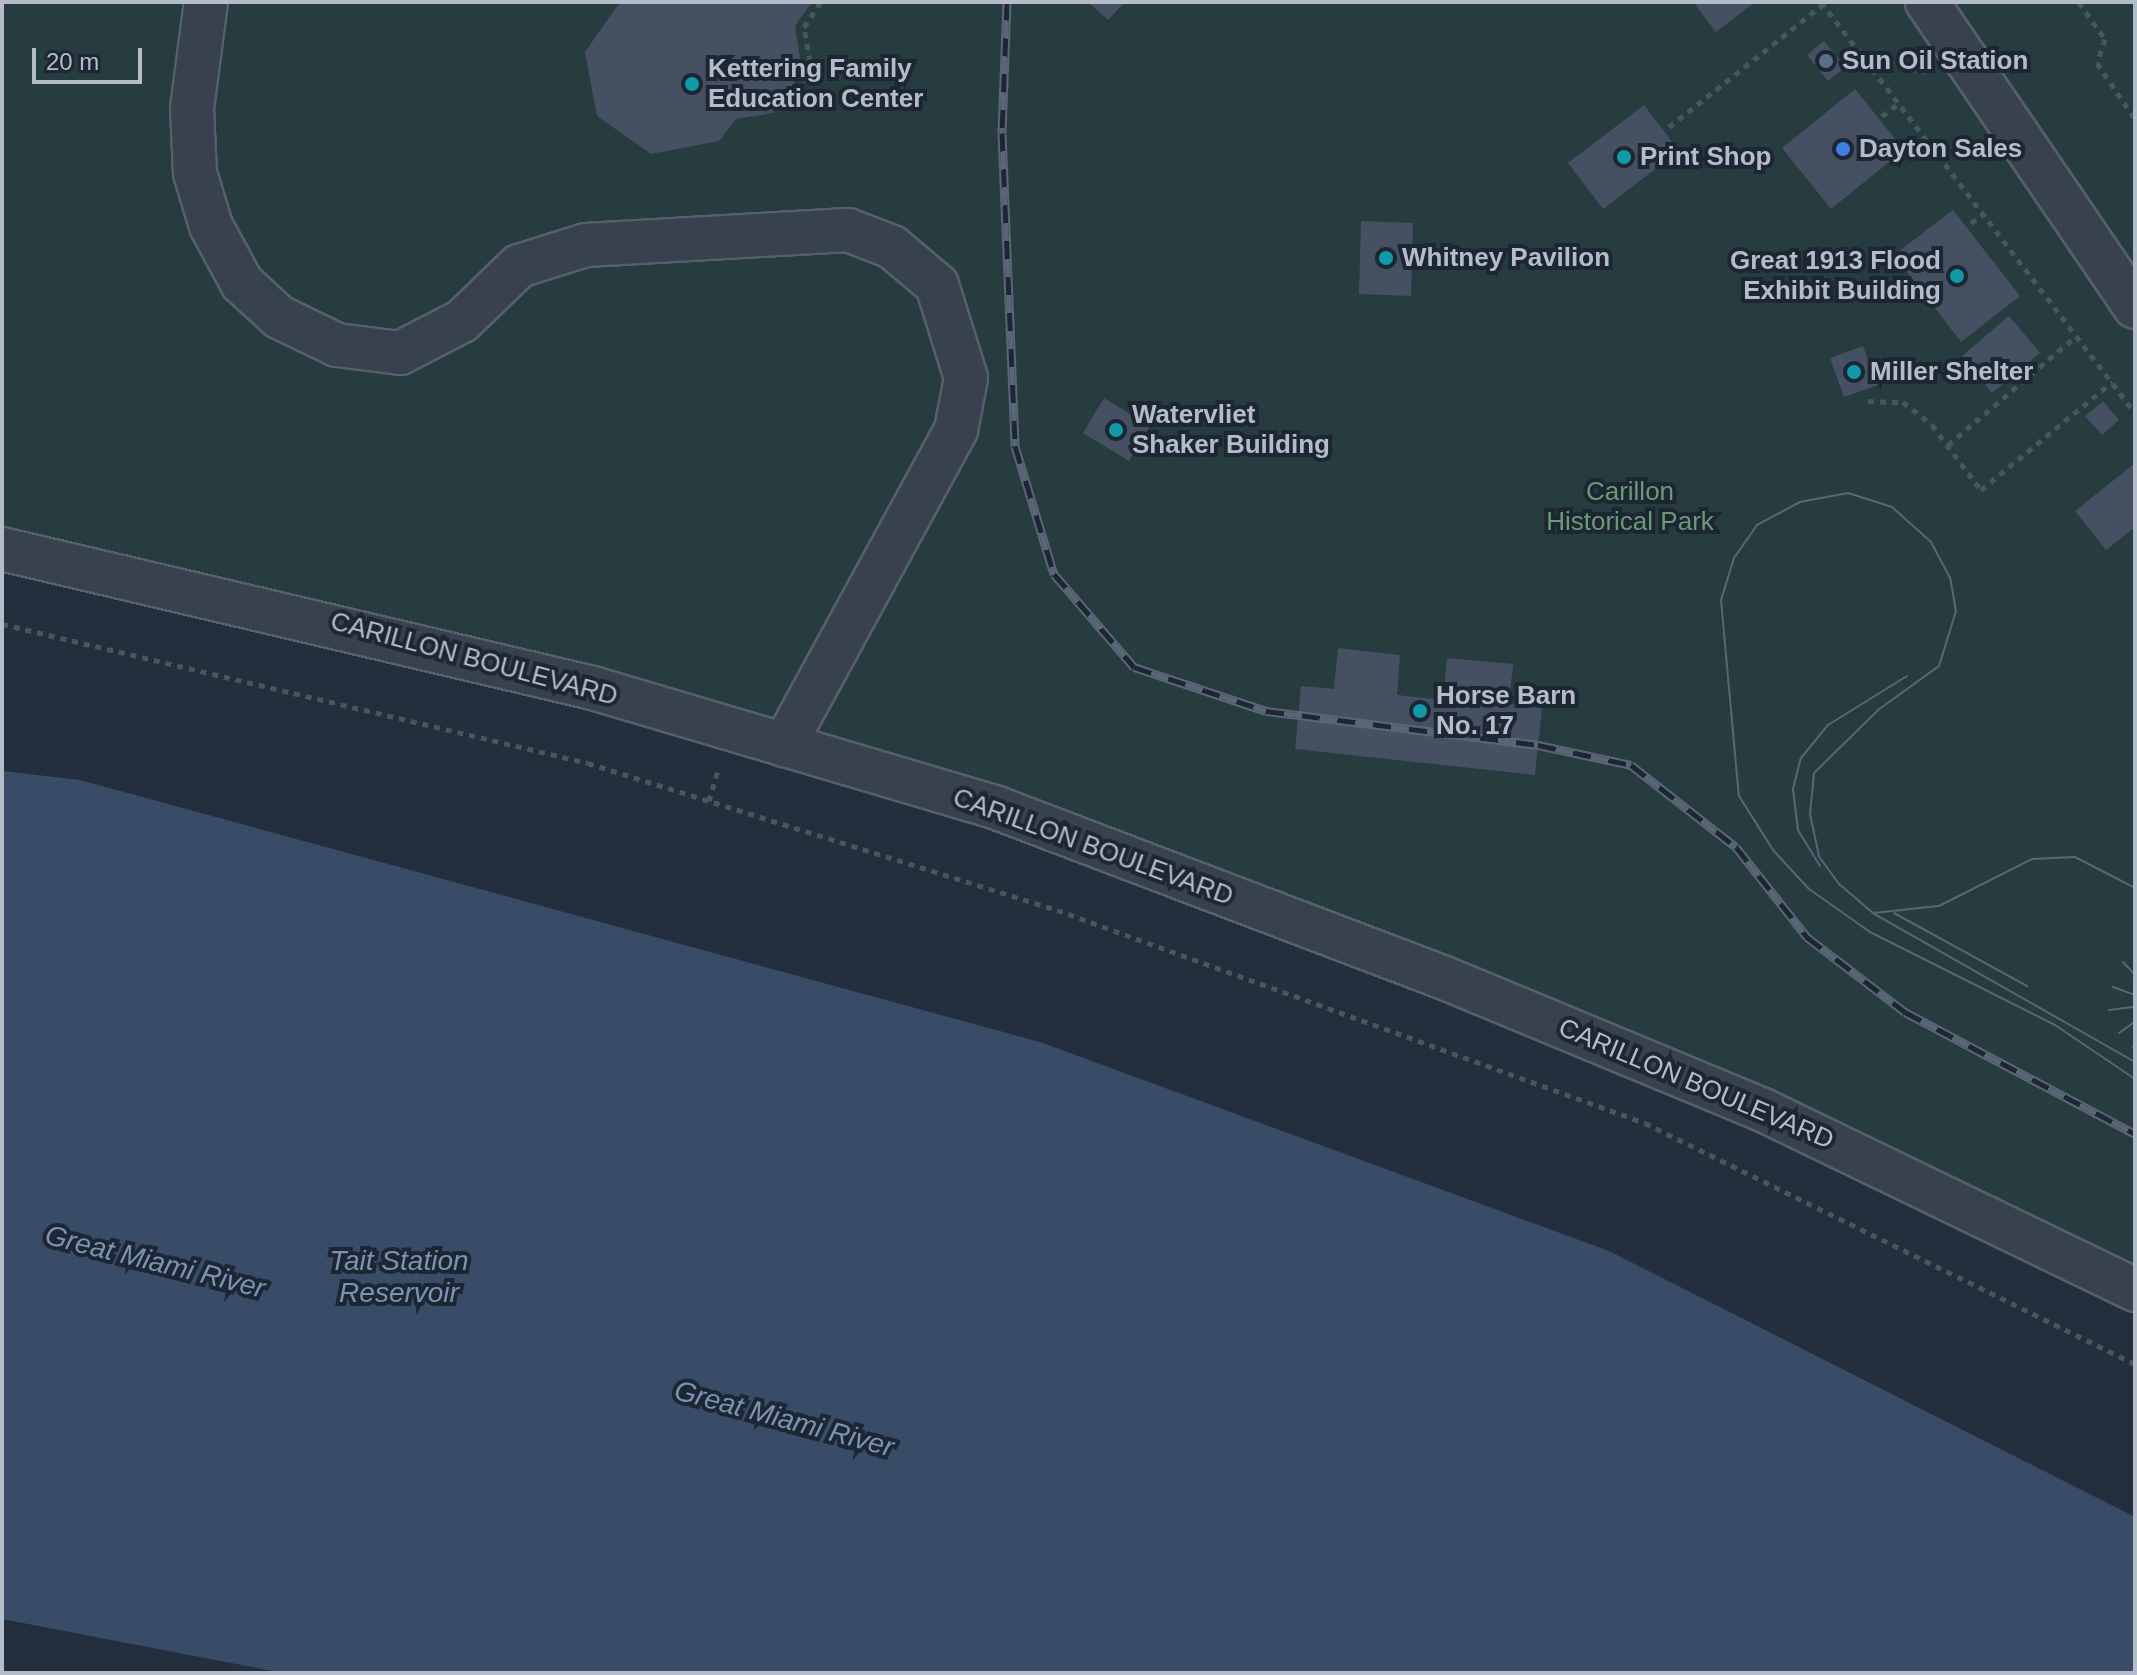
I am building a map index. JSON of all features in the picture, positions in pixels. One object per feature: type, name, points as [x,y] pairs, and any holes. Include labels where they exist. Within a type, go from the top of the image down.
[{"type":"street","points":[[206,2],[192,108],[195,173],[211,226],[242,283],[279,317],[337,345],[400,353],[462,321],[519,266],[586,245],[848,230],[892,247],[937,285],[954,322],[966,378],[956,430],[784,745]]},
{"type":"street","points":[[1927,2],[2135,307]]},
{"type":"street","name":"CARILLON BOULEVARD","points":[[2,549],[383,634],[784,745],[997,808],[1442,977],[1888,1166],[2135,1290]]},
{"type":"path","points":[[784,97],[791,102],[812,73],[804,27],[821,2]]},
{"type":"path","points":[[2079,2],[2105,39],[2097,63],[2135,119]]},
{"type":"path","points":[[1669,127],[1824,4],[2135,413]]},
{"type":"path","points":[[1882,116],[1899,103]]},
{"type":"path","points":[[1971,223],[1984,214]]},
{"type":"path","points":[[1948,445],[2076,336]]},
{"type":"path","points":[[1868,401],[1903,402],[1948,445],[1981,490],[2112,382]]},
{"type":"path","points":[[2,624],[588,763],[1057,910],[1645,1123],[2135,1364]]},
{"type":"green space","name":"Carillon Historical Park","points":[[2,2],[2135,2],[2135,1290],[997,808],[2,549]]},
{"type":"water","name":"Tait Station Reservoir","points":[[2,771],[80,780],[1040,1042],[1609,1251],[2135,1517],[2135,1673],[283,1673],[2,1619]]},
{"type":"building","name":"Kettering Family Education Center","points":[[620,2],[812,2],[795,26],[802,71],[773,113],[736,119],[719,141],[651,154],[597,116],[585,52]]},
{"type":"building","points":[[1088,2],[1125,2],[1108,20]]},
{"type":"building","points":[[1693,2],[1755,2],[1716,32]]},
{"type":"building","name":"Sun Oil Station","points":[[1824,41],[1845,67],[1828,81],[1807,55]]},
{"type":"building","name":"Dayton Sales","points":[[1855,89],[1904,150],[1831,209],[1782,148]]},
{"type":"building","name":"Print Shop","points":[[1644,105],[1679,151],[1603,209],[1568,163]]},
{"type":"building","name":"Great 1913 Flood Exhibit Building","points":[[1953,210],[2020,296],[1961,342],[1894,255]]},
{"type":"building","name":"Whitney Pavilion","points":[[1361,221],[1413,223],[1411,296],[1359,294]]},
{"type":"building","points":[[2009,316],[2040,353],[1992,393],[1962,356]]},
{"type":"building","name":"Miller Shelter","points":[[1863,346],[1878,385],[1844,397],[1830,358]]},
{"type":"building","name":"Watervliet Shaker Building","points":[[1104,398],[1150,426],[1129,461],[1083,433]]},
{"type":"building","points":[[2103,401],[2119,420],[2102,435],[2085,416]]},
{"type":"building","points":[[2135,463],[2135,527],[2106,550],[2075,511]]},
{"type":"building","name":"Horse Barn No. 17","points":[[1338,648],[1400,655],[1397,695],[1443,700],[1447,658],[1513,664],[1509,704],[1542,708],[1535,775],[1295,749],[1301,686],[1334,689]]},
{"type":"tram line","points":[[2135,1062],[1873,913],[1839,884],[1819,856],[1810,814],[1814,773],[1878,710],[1939,666],[1956,611],[1950,578],[1931,542],[1892,507],[1848,493],[1800,502],[1757,525],[1734,558],[1721,600],[1739,796],[1773,850],[1809,889],[1870,932],[2055,1025],[2135,1079]]},
{"type":"tram line","points":[[1820,866],[1798,830],[1793,789],[1801,758],[1828,725],[1907,676]]},
{"type":"tram line","points":[[1873,913],[1939,906],[2032,859],[2075,857],[2135,888]]},
{"type":"tram line","points":[[1894,913],[2027,986]]},
{"type":"tram line","points":[[2123,962],[2135,975]]},
{"type":"tram line","points":[[2113,987],[2135,995]]},
{"type":"tram line","points":[[2109,1010],[2135,1007]]},
{"type":"tram line","points":[[2119,1033],[2135,1022]]},
{"type":"railway","points":[[1007,2],[1002,133],[1015,446],[1054,574],[1134,667],[1266,711],[1538,745],[1631,765],[1736,847],[1807,937],[1905,1012],[2135,1134]]},
{"type":"place","name":"Sun Oil Station","points":[[1826,61]]},
{"type":"place","name":"Kettering Family Education Center","points":[[692,84]]},
{"type":"place","name":"Dayton Sales","points":[[1843,149]]},
{"type":"place","name":"Print Shop","points":[[1624,157]]},
{"type":"place","name":"Whitney Pavilion","points":[[1386,258]]},
{"type":"place","name":"Great 1913 Flood Exhibit Building","points":[[1957,276]]},
{"type":"place","name":"Miller Shelter","points":[[1854,372]]},
{"type":"place","name":"Watervliet Shaker Building","points":[[1116,430]]},
{"type":"place","name":"Horse Barn No. 17","points":[[1420,711]]},
{"type":"water label","name":"Great Miami River","points":[[155,1262]]},
{"type":"water label","name":"Great Miami River","points":[[784,1419]]}]
